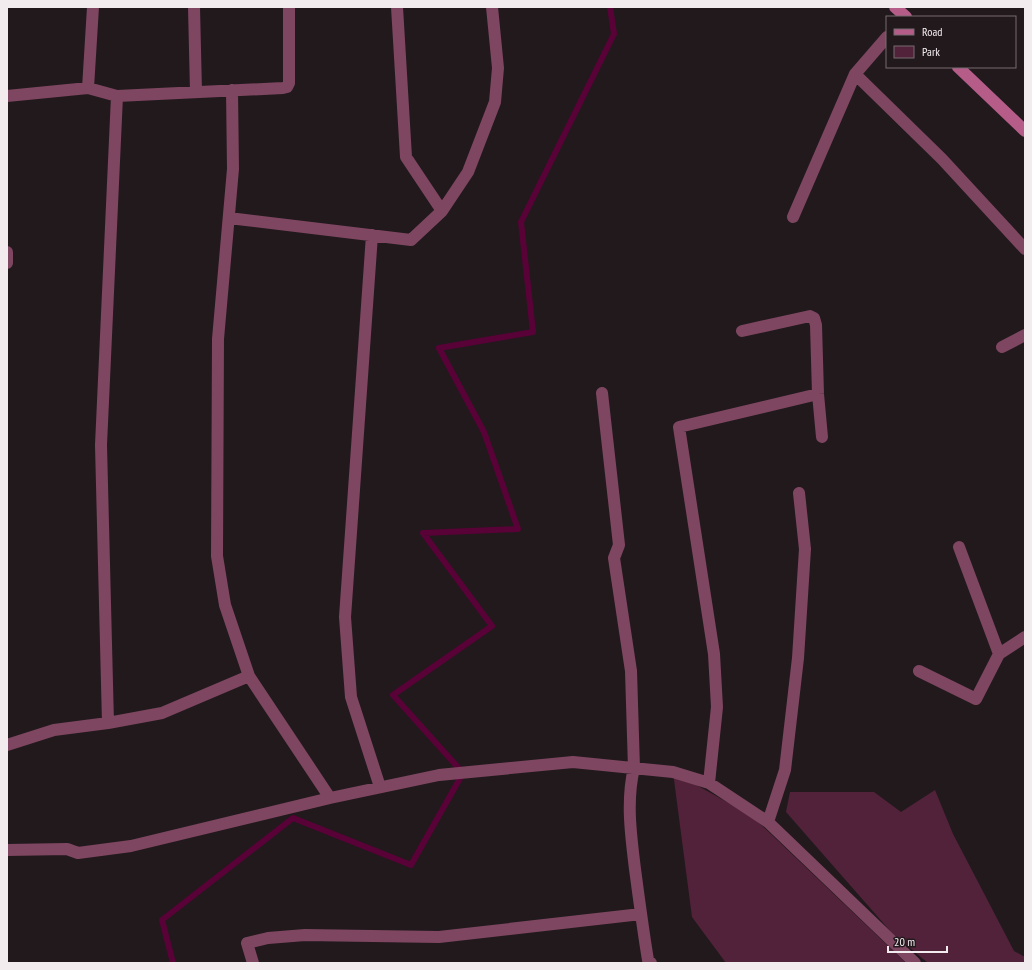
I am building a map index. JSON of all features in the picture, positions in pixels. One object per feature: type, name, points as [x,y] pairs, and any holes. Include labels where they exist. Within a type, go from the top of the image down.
[{"type":"street","points":[[88,88],[93,7]]},
{"type":"street","points":[[194,7],[196,92]]},
{"type":"street","points":[[7,96],[88,88],[117,96],[287,87],[289,83],[289,7]]},
{"type":"street","points":[[397,7],[406,157],[442,211]]},
{"type":"street","points":[[229,218],[372,234],[411,240],[442,211],[468,172],[494,102],[498,68],[492,7]]},
{"type":"street","points":[[895,7],[904,16]]},
{"type":"street","points":[[793,217],[855,74],[886,38]]},
{"type":"street","points":[[959,68],[1025,131]]},
{"type":"street","points":[[855,74],[942,159],[1025,249]]},
{"type":"street","points":[[232,90],[234,169],[218,339],[217,556],[225,605],[249,676],[330,798]]},
{"type":"street","points":[[108,723],[100,445],[117,96]]},
{"type":"street","points":[[372,234],[345,617],[351,697],[380,787]]},
{"type":"street","points":[[7,252],[7,263]]},
{"type":"street","points":[[742,331],[810,316],[814,318],[816,325],[818,394],[822,437]]},
{"type":"street","points":[[1002,347],[1025,335]]},
{"type":"street","points":[[602,393],[619,545],[614,558],[631,671],[634,768],[631,780],[629,803],[631,842],[648,960],[651,963]]},
{"type":"street","points":[[709,783],[717,707],[714,654],[679,427],[818,394]]},
{"type":"street","points":[[768,822],[785,770],[798,658],[805,549],[799,493]]},
{"type":"street","points":[[959,547],[999,654]]},
{"type":"street","points":[[919,671],[976,699],[999,654],[1025,637]]},
{"type":"street","points":[[7,745],[54,730],[108,723],[162,713],[249,676]]},
{"type":"street","points":[[7,850],[67,849],[78,854],[131,846],[330,798],[439,775],[573,762],[673,772],[709,783],[768,822],[915,963]]},
{"type":"street","points":[[253,963],[247,943],[268,938],[305,935],[438,937],[641,914]]},
{"type":"green space","points":[[673,772],[752,816],[906,963],[726,963],[692,917]]},
{"type":"green space","points":[[935,790],[953,834],[1014,951],[1025,957],[1025,963],[928,963],[892,933],[786,812],[790,792],[874,792],[901,812]]},
{"type":"waterway","points":[[173,963],[162,920],[293,818],[411,865],[463,773],[393,695],[492,626],[423,533],[518,529],[484,432],[439,348],[533,332],[521,222],[614,34],[610,7]]}]
